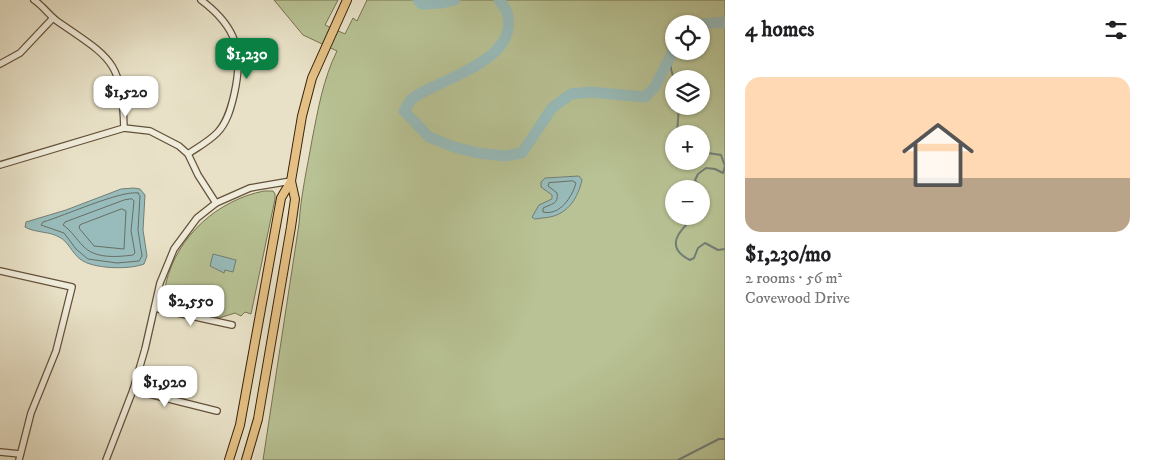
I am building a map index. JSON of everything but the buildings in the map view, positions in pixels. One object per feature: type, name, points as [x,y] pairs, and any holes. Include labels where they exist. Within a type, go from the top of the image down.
[{"type":"main road","points":[[229,460],[242,416],[281,198],[290,181],[302,116],[312,78],[346,1]]},
{"type":"main road","points":[[246,460],[258,420],[288,245],[295,199],[290,181]]},
{"type":"street","points":[[34,0],[53,18],[91,43],[109,60],[121,89],[124,128]]},
{"type":"street","points":[[188,154],[207,142],[218,132],[224,123],[232,106],[239,66],[238,53],[230,28],[202,0]]},
{"type":"street","points":[[0,64],[20,53],[53,18]]},
{"type":"street","points":[[0,165],[124,128],[150,131],[160,135],[188,154],[198,175],[216,203]]},
{"type":"street","points":[[106,460],[133,390],[160,283],[174,249],[197,218],[216,203],[250,188],[290,181]]},
{"type":"street","points":[[0,271],[72,287],[56,351],[31,413],[20,457],[0,452]]},
{"type":"street","points":[[154,308],[232,325]]},
{"type":"street","points":[[133,390],[217,411]]},
{"type":"green space","points":[[274,0],[338,0],[325,25],[345,34],[353,18],[357,21],[367,0],[725,0],[725,460],[263,460],[306,171],[316,117],[328,72],[337,51],[303,35]]},
{"type":"green space","points":[[264,191],[273,191],[275,199],[251,314],[245,312],[241,316],[235,313],[219,318],[164,305],[164,294],[171,266],[179,250],[190,236],[216,212],[247,196]]},
{"type":"water","points":[[579,176],[582,180],[580,186],[575,198],[567,208],[557,215],[550,217],[535,219],[532,217],[539,205],[552,199],[552,195],[541,187],[541,182],[545,178]]},
{"type":"water","points":[[121,189],[140,189],[145,195],[143,230],[147,256],[144,264],[120,268],[93,265],[80,259],[65,241],[59,237],[25,227],[26,222],[66,210]]},
{"type":"water","points":[[213,254],[236,260],[233,272],[225,270],[224,273],[210,266]]},
{"type":"waterway","points":[[418,0],[422,4],[455,0]]},
{"type":"waterway","points":[[499,0],[507,13],[508,29],[502,43],[491,56],[413,98],[404,111],[429,137],[454,147],[478,153],[504,156],[522,153],[552,108],[571,94],[590,92],[645,97],[655,87],[668,60]]},
{"type":"waterway","points":[[710,23],[725,22]]},
{"type":"waterway","points":[[671,60],[671,70]]},
{"type":"waterway","points":[[678,115],[678,125]]},
{"type":"waterway","points":[[710,153],[721,155],[725,166],[723,173],[710,168]]},
{"type":"waterway","points":[[695,180],[698,174],[703,170]]},
{"type":"waterway","points":[[687,225],[677,238],[677,249],[682,255],[690,260],[694,258],[698,248],[705,243],[718,250],[725,249]]},
{"type":"waterway","points":[[678,460],[719,439],[725,439]]}]
